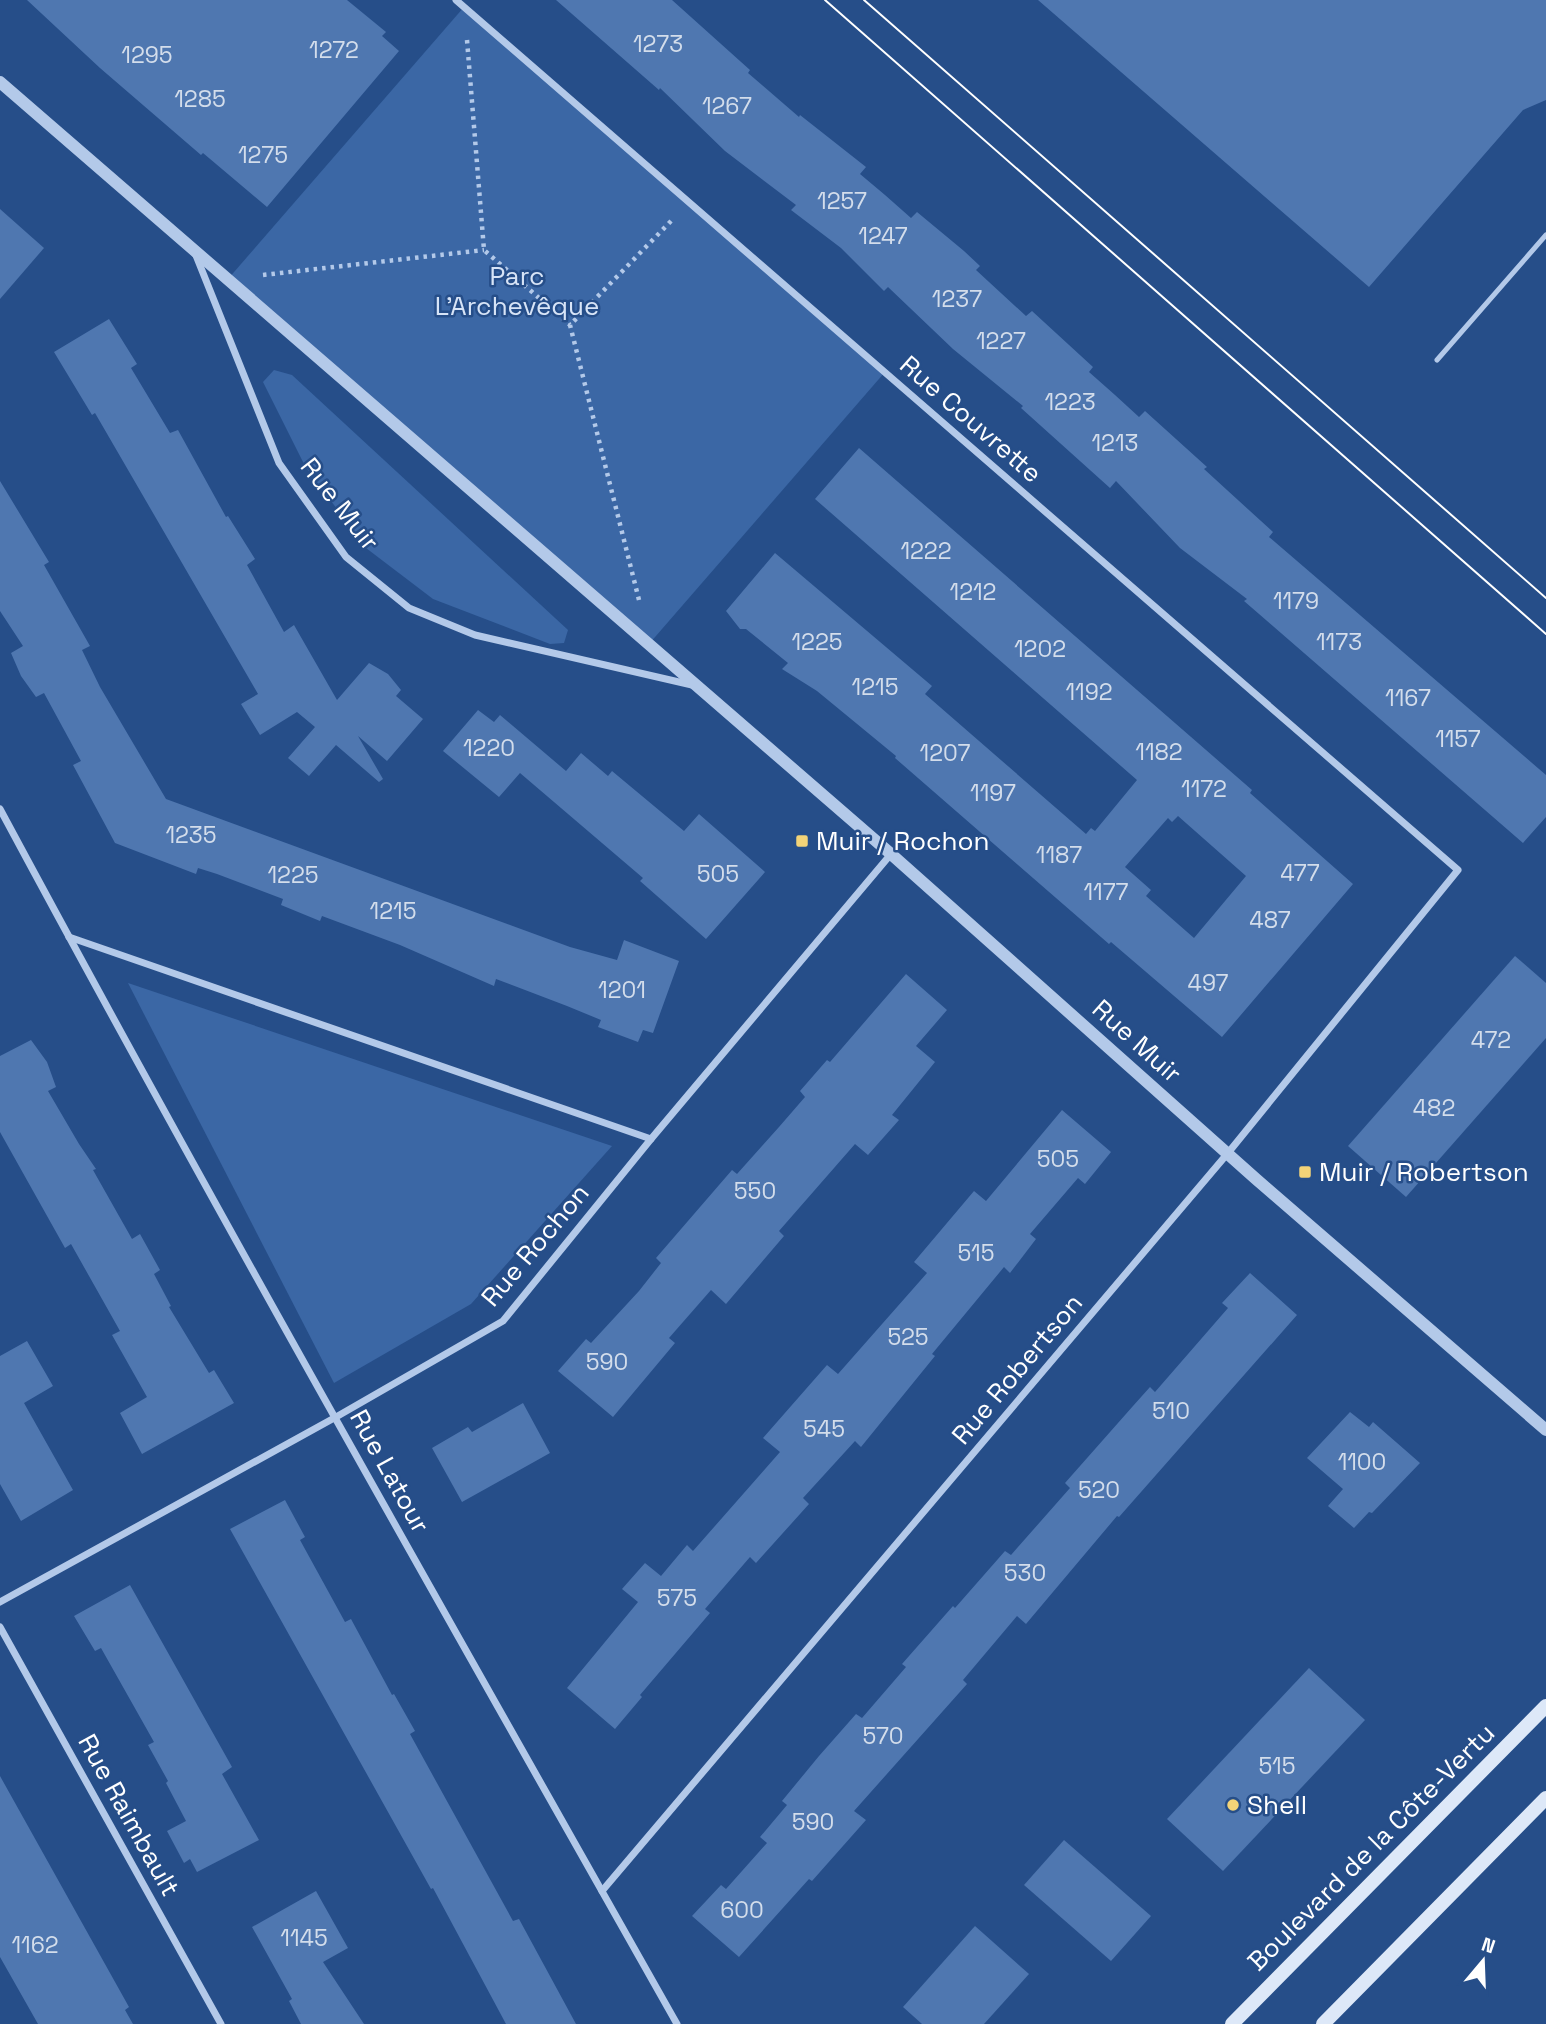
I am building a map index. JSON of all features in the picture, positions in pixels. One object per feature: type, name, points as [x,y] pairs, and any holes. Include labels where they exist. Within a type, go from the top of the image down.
[{"type":"main road","name":"Boulevard de la Côte-Vertu","points":[[1232,2024],[1546,1706]]},
{"type":"main road","points":[[1323,2024],[1546,1798]]},
{"type":"street","name":"Rue Couvrette","points":[[456,0],[1458,870]]},
{"type":"street","name":"Rue Muir","points":[[0,82],[891,854],[1546,1430]]},
{"type":"street","name":"Rue Muir","points":[[193,249],[279,463],[346,557],[409,608],[475,635],[698,687]]},
{"type":"street","name":"Rue Latour","points":[[0,809],[336,1417],[677,2024]]},
{"type":"street","name":"Rue Rochon","points":[[0,1602],[336,1417],[503,1321],[651,1139],[891,854]]},
{"type":"street","name":"Rue Robertson","points":[[602,1891],[1228,1153],[1458,870]]},
{"type":"street","points":[[69,937],[651,1139]]},
{"type":"street","name":"Rue Raimbault","points":[[0,1627],[221,2024]]},
{"type":"lane","points":[[1437,360],[1546,235]]},
{"type":"path","points":[[464,7],[484,250],[570,325],[649,644]]},
{"type":"path","points":[[570,325],[689,202]]},
{"type":"path","points":[[228,279],[484,250]]},
{"type":"green space","name":"Parc L'Archevêque","points":[[464,7],[885,372],[649,644],[228,279]]},
{"type":"green space","points":[[274,370],[292,375],[568,630],[564,643],[550,644],[433,599],[366,548],[305,466],[263,382]]},
{"type":"green space","points":[[128,983],[612,1146],[471,1304],[334,1383]]},
{"type":"building","points":[[27,0],[347,0],[386,32],[382,36],[399,51],[267,207],[203,153],[201,155],[100,68]]},
{"type":"building","points":[[556,0],[672,0],[750,70],[748,73],[799,117],[800,115],[866,167],[860,174],[911,218],[917,212],[964,251],[980,266],[976,270],[1026,316],[1032,311],[1093,367],[1089,372],[1139,417],[1145,411],[1273,532],[1269,537],[1546,775],[1546,817],[1523,843],[1244,601],[1247,599],[1180,548],[1116,481],[1110,488],[1021,408],[1023,406],[953,349],[888,287],[884,291],[841,248],[791,210],[796,205],[725,151],[660,88],[659,90]]},
{"type":"building","points":[[1038,0],[1546,0],[1546,100],[1523,110],[1369,287]]},
{"type":"building","points":[[0,209],[44,248],[0,299]]},
{"type":"building","points":[[109,319],[137,364],[131,368],[170,433],[178,430],[226,517],[228,516],[255,559],[247,565],[284,632],[294,625],[337,700],[369,663],[388,674],[401,690],[396,696],[423,719],[387,761],[358,736],[383,779],[379,782],[336,745],[309,776],[288,758],[315,727],[297,712],[260,735],[241,704],[258,694],[95,413],[92,415],[54,352]]},
{"type":"building","points":[[859,448],[1252,790],[1250,793],[1353,884],[1222,1037],[1111,942],[1109,944],[895,758],[896,756],[817,691],[782,669],[788,663],[746,629],[740,629],[726,611],[775,553],[932,686],[925,694],[1086,834],[1091,828],[1095,831],[1137,780],[815,499]],"holes":[[[1178,816],[1246,876],[1194,938],[1146,896],[1151,890],[1125,867],[1168,818],[1172,822]]]},
{"type":"building","points":[[0,481],[49,562],[44,565],[90,646],[82,650],[100,687],[166,799],[570,947],[617,960],[624,940],[679,961],[653,1033],[643,1030],[638,1042],[598,1027],[601,1020],[567,1006],[496,979],[494,986],[400,945],[322,916],[320,921],[281,905],[283,899],[217,874],[198,868],[196,874],[115,843],[73,765],[81,761],[44,693],[36,697],[21,676],[11,653],[23,646],[0,611]]},
{"type":"building","points":[[478,710],[494,722],[500,715],[566,771],[581,753],[608,776],[612,771],[684,831],[699,814],[765,872],[706,939],[640,881],[643,878],[520,773],[499,797],[443,751]]},
{"type":"building","points":[[1515,956],[1546,983],[1546,1038],[1406,1197],[1348,1146]]},
{"type":"building","points":[[906,974],[947,1010],[916,1046],[935,1062],[892,1115],[899,1120],[868,1155],[855,1144],[779,1231],[784,1236],[726,1304],[711,1290],[669,1338],[675,1343],[613,1417],[558,1371],[586,1339],[591,1343],[639,1291],[661,1263],[656,1258],[732,1170],[737,1174],[779,1127],[805,1097],[800,1091],[827,1060],[830,1062]]},
{"type":"building","points":[[31,1040],[47,1062],[56,1087],[48,1091],[96,1169],[93,1170],[132,1239],[140,1234],[160,1270],[154,1274],[171,1306],[169,1307],[209,1373],[214,1370],[234,1403],[142,1454],[120,1413],[147,1397],[112,1335],[120,1331],[71,1244],[65,1248],[0,1132],[0,1056]]},
{"type":"building","points":[[1062,1110],[1111,1152],[1085,1184],[1078,1178],[1030,1234],[1036,1239],[1010,1273],[1004,1267],[932,1354],[935,1356],[861,1447],[855,1441],[803,1498],[809,1504],[756,1563],[750,1557],[705,1609],[710,1613],[640,1695],[642,1697],[615,1729],[567,1688],[638,1602],[622,1589],[645,1563],[661,1576],[687,1545],[693,1551],[780,1452],[763,1438],[827,1365],[838,1374],[927,1273],[914,1262],[974,1191],[986,1201]]},
{"type":"building","points":[[1250,1273],[1297,1315],[1119,1517],[1117,1516],[1026,1624],[1017,1616],[963,1680],[967,1684],[854,1811],[866,1820],[739,1957],[692,1916],[721,1885],[726,1889],[767,1843],[760,1837],[787,1805],[782,1801],[819,1756],[856,1714],[862,1718],[906,1667],[902,1664],[1005,1551],[1011,1555],[1070,1488],[1065,1483],[1150,1387],[1155,1392],[1228,1308],[1222,1303]]},
{"type":"building","points":[[27,1341],[53,1386],[24,1403],[73,1490],[21,1521],[0,1484],[0,1356]]},
{"type":"building","points":[[523,1403],[550,1453],[462,1502],[432,1448],[468,1427],[472,1432]]},
{"type":"building","points":[[1350,1412],[1369,1427],[1373,1422],[1420,1463],[1354,1528],[1328,1506],[1343,1489],[1307,1458]]},
{"type":"building","points":[[285,1500],[305,1537],[300,1540],[345,1622],[351,1619],[392,1695],[394,1694],[415,1731],[410,1734],[513,1921],[519,1919],[576,2024],[506,2024],[433,1888],[431,1889],[230,1529]]},
{"type":"building","points":[[130,1585],[232,1767],[222,1774],[259,1840],[197,1872],[190,1859],[184,1863],[167,1831],[186,1821],[148,1745],[154,1742],[101,1648],[95,1651],[74,1616]]},
{"type":"building","points":[[1309,1668],[1365,1720],[1223,1871],[1167,1819]]},
{"type":"building","points":[[0,1776],[129,2007],[125,2010],[133,2024],[38,2024],[0,1957]]},
{"type":"building","points":[[1064,1840],[1151,1916],[1111,1961],[1024,1885]]},
{"type":"building","points":[[316,1891],[348,1948],[323,1962],[364,2024],[301,2024],[289,2001],[292,1999],[252,1927]]},
{"type":"building","points":[[975,1926],[1029,1974],[984,2024],[922,2024],[903,2007]]},
{"type":"tram line","points":[[825,0],[1546,634]]},
{"type":"tram line","points":[[864,0],[1546,598]]},
{"type":"place","name":"Muir / Rochon","points":[[802,841]]},
{"type":"place","name":"Muir / Robertson","points":[[1305,1172]]},
{"type":"place","name":"Shell","points":[[1233,1805]]}]
